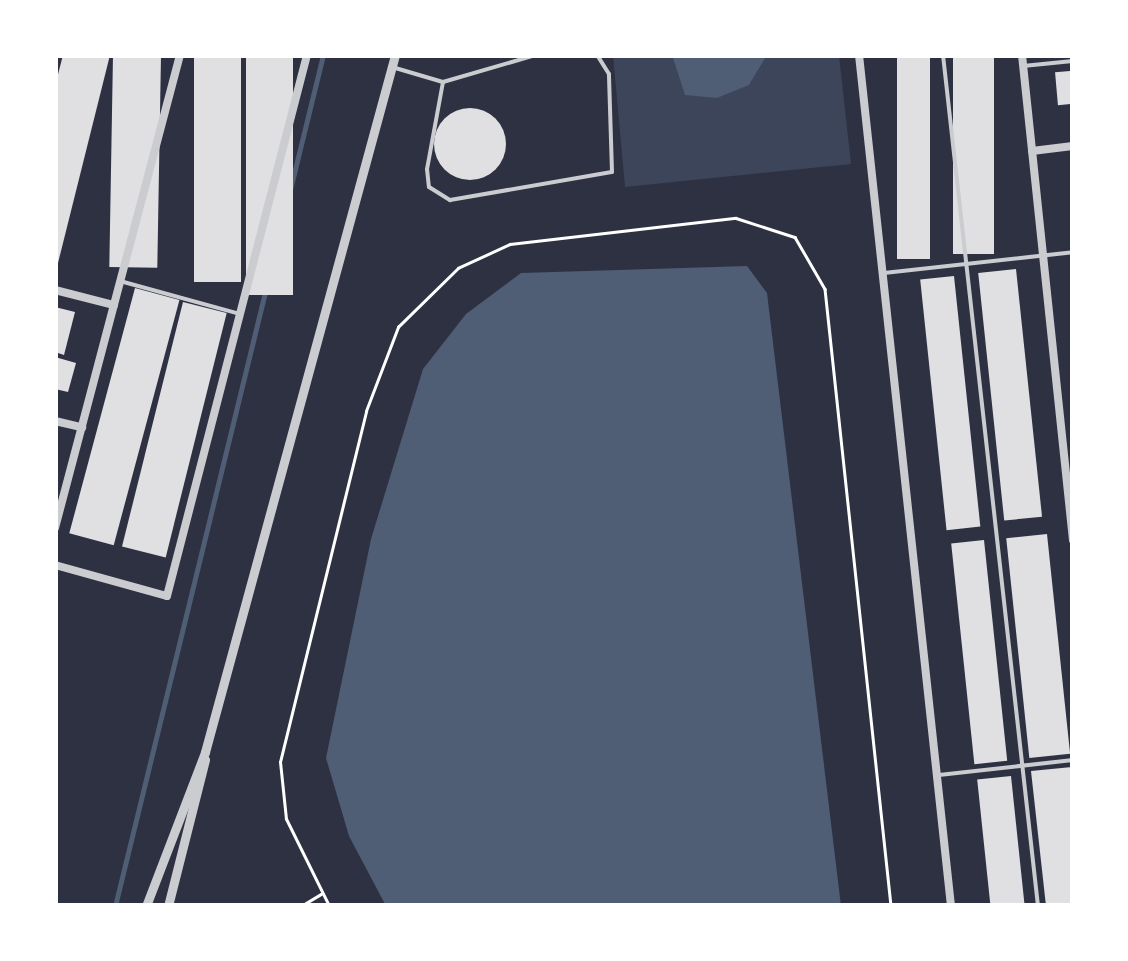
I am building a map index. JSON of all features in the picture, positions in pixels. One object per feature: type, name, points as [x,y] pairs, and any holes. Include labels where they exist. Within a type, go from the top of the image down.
[{"type":"street","points":[[55,528],[180,55]]},
{"type":"street","points":[[55,565],[167,596],[307,55]]},
{"type":"street","points":[[168,906],[205,752],[395,55]]},
{"type":"street","points":[[859,55],[951,906]]},
{"type":"street","points":[[1022,55],[1073,540]]},
{"type":"street","points":[[1032,150],[1073,146]]},
{"type":"street","points":[[55,290],[114,305]]},
{"type":"street","points":[[55,420],[82,427]]},
{"type":"street","points":[[146,906],[205,752]]},
{"type":"lane","points":[[392,67],[411,76],[443,82],[536,55]]},
{"type":"lane","points":[[443,82],[427,169],[429,188],[450,200],[612,172],[609,74],[598,55]]},
{"type":"lane","points":[[943,55],[1038,906]]},
{"type":"lane","points":[[1023,66],[1073,62]]},
{"type":"lane","points":[[883,273],[1073,252]]},
{"type":"lane","points":[[120,281],[240,314]]},
{"type":"lane","points":[[938,776],[1073,760]]},
{"type":"path","points":[[329,906],[286,820],[280,762],[366,411],[398,327],[458,268],[497,248],[736,218],[795,237],[825,289],[891,906]]},
{"type":"path","points":[[301,906],[321,894]]},
{"type":"shaded area","points":[[613,55],[839,55],[851,164],[625,187]]},
{"type":"shaded area","points":[[672,55],[767,55],[749,85],[717,98],[685,95]]},
{"type":"shaded area","points":[[747,266],[767,293],[841,906],[386,906],[349,836],[326,758],[371,539],[423,369],[466,314],[521,273]]},
{"type":"building","points":[[63,55],[110,55],[56,271],[55,86]]},
{"type":"building","points":[[113,55],[161,56],[157,268],[109,267]]},
{"type":"building","points":[[194,55],[241,55],[241,282],[194,282]]},
{"type":"building","points":[[246,55],[293,55],[293,295],[246,295]]},
{"type":"building","points":[[897,55],[930,55],[930,259],[897,259]]},
{"type":"building","points":[[953,55],[994,55],[994,254],[953,254]]},
{"type":"building","points":[[1070,71],[1073,104],[1058,105],[1055,72]]},
{"type":"building","points":[[470,108],[495,119],[506,144],[495,169],[470,180],[445,169],[434,144],[445,119]]},
{"type":"building","points":[[1016,269],[1042,517],[1004,521],[978,273]]},
{"type":"building","points":[[954,276],[980,527],[947,530],[920,280]]},
{"type":"building","points":[[135,288],[179,300],[114,545],[69,533]]},
{"type":"building","points":[[183,302],[227,313],[166,557],[122,547]]},
{"type":"building","points":[[55,307],[75,312],[64,355],[55,352]]},
{"type":"building","points":[[55,357],[76,363],[68,392],[55,389]]},
{"type":"building","points":[[1047,534],[1070,754],[1029,758],[1006,538]]},
{"type":"building","points":[[984,540],[1007,761],[974,764],[951,543]]},
{"type":"building","points":[[1072,767],[1073,906],[1046,906],[1031,771]]},
{"type":"building","points":[[1011,776],[1025,906],[990,906],[977,780]]},
{"type":"waterway","points":[[115,906],[323,55]]}]
